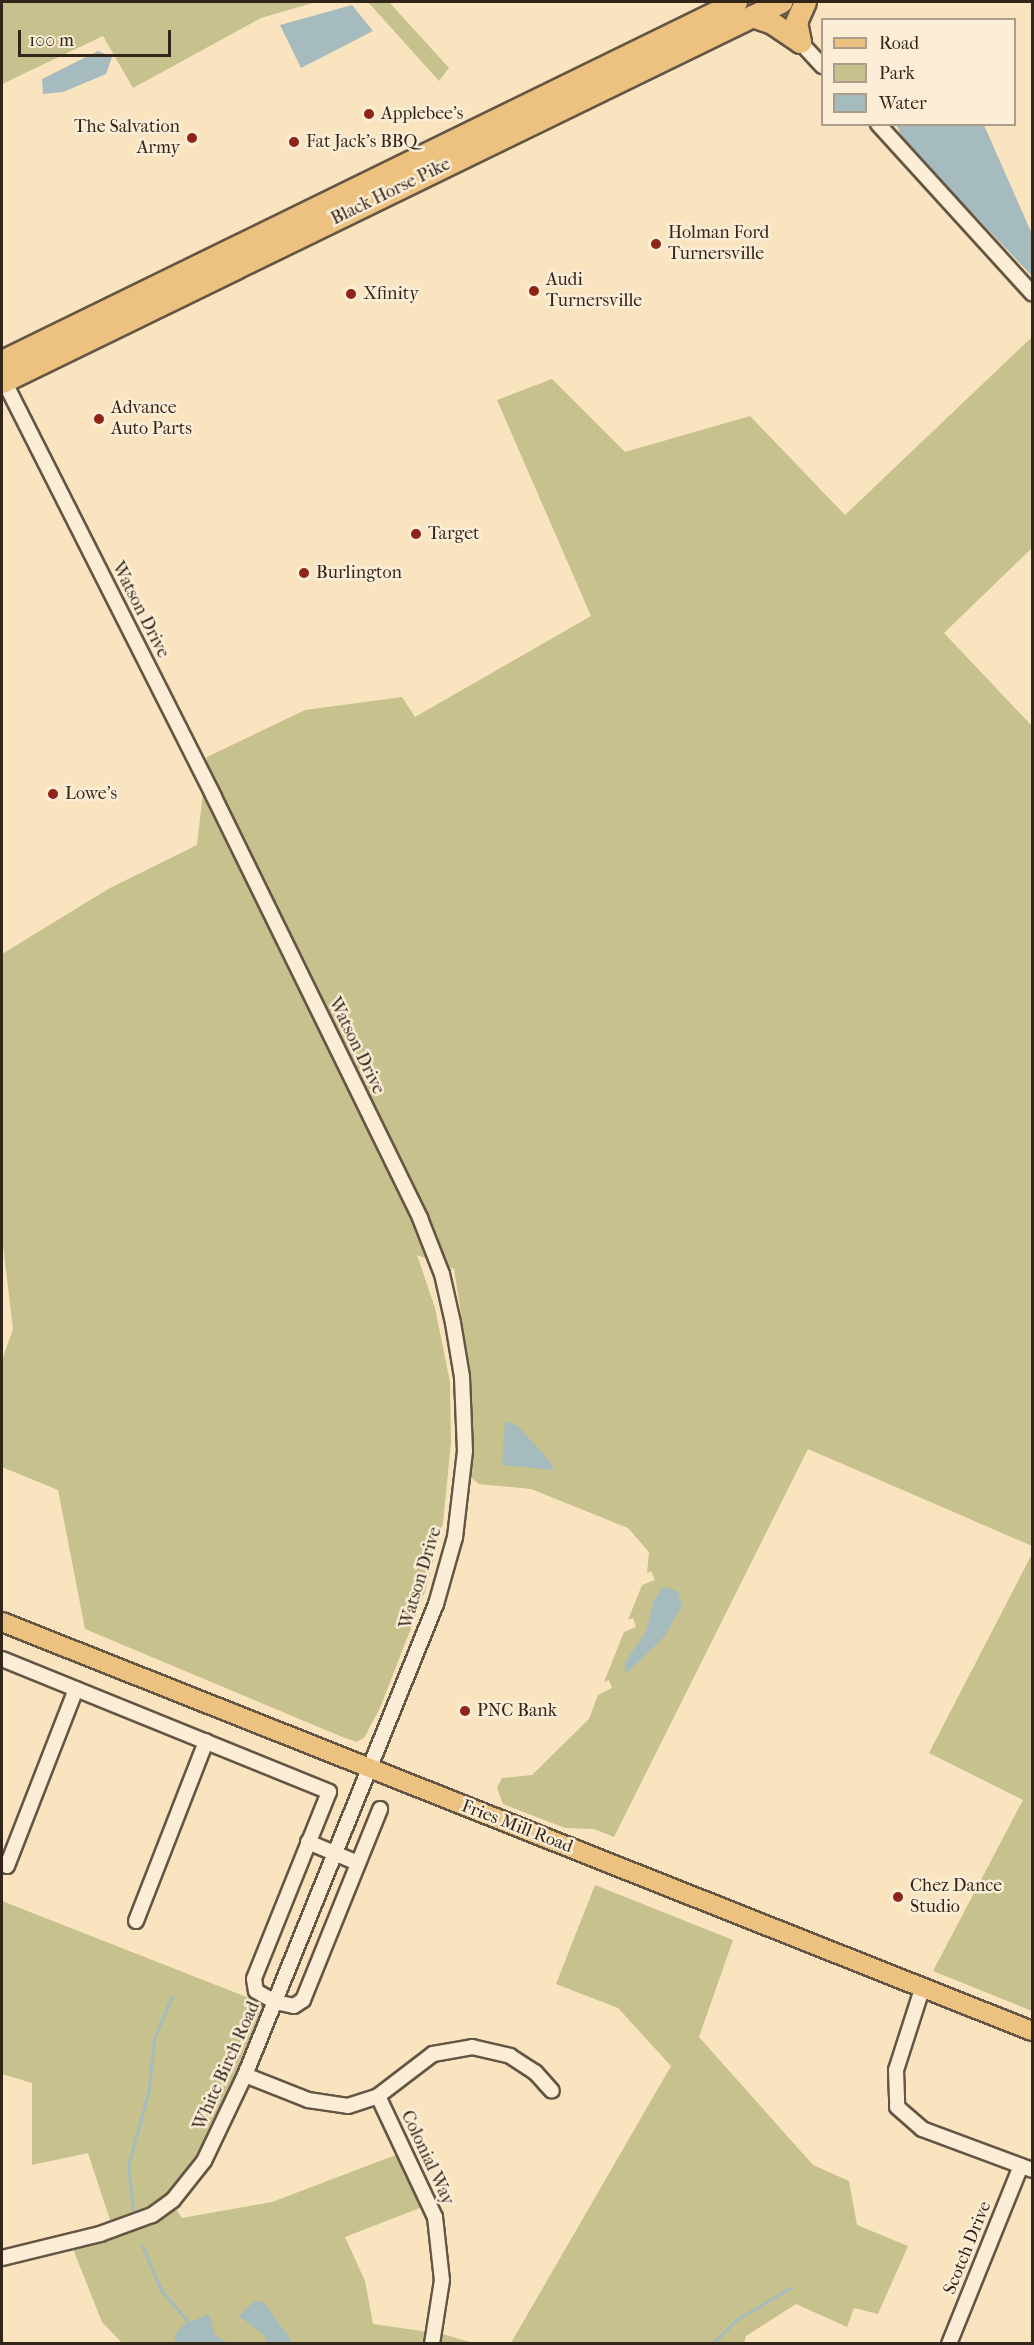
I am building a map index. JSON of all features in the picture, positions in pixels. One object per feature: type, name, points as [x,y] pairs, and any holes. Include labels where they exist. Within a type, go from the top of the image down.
[{"type":"highway","name":"Black Horse Pike","points":[[2,375],[440,147],[736,2]]},
{"type":"highway","name":"Black Horse Pike","points":[[2,375],[392,192],[781,2]]},
{"type":"highway","points":[[800,42],[796,22],[805,2]]},
{"type":"highway","points":[[752,16],[772,22],[800,42]]},
{"type":"highway","points":[[392,192],[431,166],[440,155],[440,147]]},
{"type":"main road","name":"Fries Mill Road","points":[[2,1622],[1032,2031]]},
{"type":"street","points":[[800,42],[821,65]]},
{"type":"street","points":[[880,126],[1032,293]]},
{"type":"street","name":"Watson Drive","points":[[2,375],[214,797],[420,1218],[442,1274],[462,1377],[465,1451],[455,1537],[436,1604],[369,1769]]},
{"type":"street","points":[[2,1659],[329,1791],[254,1979],[256,1991],[275,2002],[294,2006],[303,2000],[380,1809]]},
{"type":"street","points":[[7,1866],[76,1689]]},
{"type":"street","points":[[136,1921],[206,1741]]},
{"type":"street","name":"White Birch Road","points":[[2,2258],[128,2225],[173,2200],[204,2161],[245,2075],[369,1769]]},
{"type":"street","points":[[308,1842],[358,1863]]},
{"type":"street","points":[[923,1986],[896,2070],[897,2107],[922,2129],[1027,2168]]},
{"type":"street","points":[[245,2075],[329,2105],[356,2104],[378,2096],[433,2054],[459,2046],[510,2056],[534,2072],[552,2091]]},
{"type":"street","name":"Colonial Way","points":[[378,2096],[435,2217],[442,2280],[432,2343]]},
{"type":"street","name":"Scotch Drive","points":[[949,2343],[1027,2168]]},
{"type":"green space","points":[[2,2],[316,2],[261,18],[133,88],[103,36],[2,84]]},
{"type":"green space","points":[[368,2],[389,2],[449,68],[439,81]]},
{"type":"green space","points":[[1032,337],[1032,548],[944,633],[1032,726],[1032,1546],[808,1449],[614,1837],[594,1829],[565,1828],[503,1804],[497,1788],[502,1778],[532,1775],[589,1719],[598,1695],[612,1688],[609,1680],[604,1682],[624,1632],[636,1627],[633,1618],[628,1620],[642,1585],[655,1580],[651,1571],[647,1573],[649,1552],[628,1528],[531,1489],[479,1484],[470,1477],[472,1385],[454,1269],[417,1255],[435,1308],[450,1382],[451,1443],[443,1523],[425,1592],[380,1708],[364,1738],[356,1742],[340,1736],[85,1629],[58,1490],[2,1467],[2,1360],[13,1329],[2,1237],[2,954],[110,888],[197,845],[207,757],[305,710],[402,697],[415,717],[591,616],[497,400],[552,379],[625,452],[750,416],[845,515]]},
{"type":"green space","points":[[1032,1554],[1032,2011],[933,1971],[1023,1800],[929,1753]]},
{"type":"green space","points":[[595,1885],[733,1940],[699,2037],[813,2165],[849,2181],[857,2225],[908,2246],[878,2314],[854,2308],[847,2327],[796,2304],[746,2336],[744,2343],[511,2343],[671,2066],[618,2008],[556,1984]]},
{"type":"green space","points":[[2,1901],[272,2007],[211,2152],[172,2202],[182,2218],[272,2202],[401,2153],[425,2206],[345,2237],[365,2281],[373,2324],[442,2334],[474,2343],[122,2343],[102,2322],[71,2244],[114,2232],[88,2153],[32,2165],[32,2083],[2,2074]]},
{"type":"water","points":[[352,5],[373,31],[301,68],[280,25]]},
{"type":"water","points":[[98,51],[112,57],[106,74],[63,92],[43,94],[42,79]]},
{"type":"water","points":[[897,126],[984,126],[1032,234],[1032,276],[902,139]]},
{"type":"water","points":[[505,1421],[519,1427],[552,1464],[553,1470],[502,1465]]},
{"type":"water","points":[[663,1587],[678,1591],[682,1606],[664,1637],[625,1675],[625,1663],[646,1631],[654,1600]]},
{"type":"water","points":[[261,2301],[293,2343],[266,2343],[265,2336],[239,2316],[253,2302]]},
{"type":"water","points":[[209,2314],[215,2335],[228,2343],[177,2343],[174,2337],[183,2325]]},
{"type":"waterway","points":[[133,2209],[128,2166],[149,2089],[154,2038],[172,1996]]},
{"type":"waterway","points":[[142,2245],[161,2290],[191,2325]]},
{"type":"waterway","points":[[712,2344],[736,2320],[790,2288]]},
{"type":"waterway","points":[[297,2344],[316,2344]]},
{"type":"place","name":"Applebee's","points":[[369,114]]},
{"type":"place","name":"The Salvation Army","points":[[192,138]]},
{"type":"place","name":"Fat Jack's BBQ","points":[[294,142]]},
{"type":"place","name":"Holman Ford Turnersville","points":[[656,244]]},
{"type":"place","name":"Audi Turnersville","points":[[534,291]]},
{"type":"place","name":"Xfinity","points":[[351,294]]},
{"type":"place","name":"Advance Auto Parts","points":[[99,419]]},
{"type":"place","name":"Target","points":[[416,534]]},
{"type":"place","name":"Burlington","points":[[304,573]]},
{"type":"place","name":"Lowe's","points":[[53,794]]},
{"type":"place","name":"PNC Bank","points":[[465,1711]]},
{"type":"place","name":"Chez Dance Studio","points":[[898,1897]]}]
